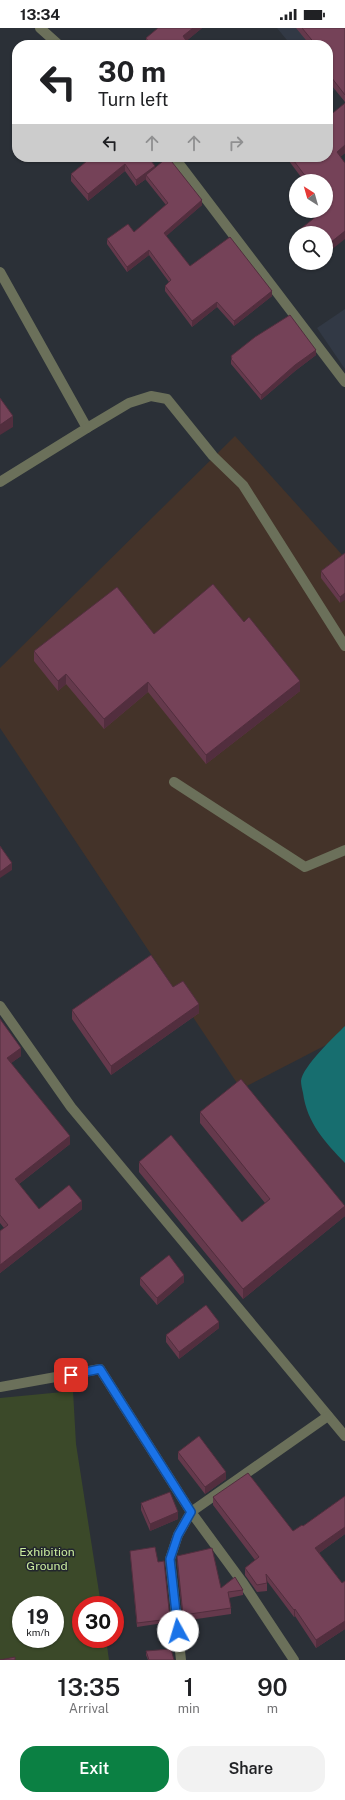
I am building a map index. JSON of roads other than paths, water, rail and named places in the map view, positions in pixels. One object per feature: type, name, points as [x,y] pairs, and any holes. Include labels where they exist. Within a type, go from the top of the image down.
[{"type":"street","points":[[40,28],[53,40]]},
{"type":"street","points":[[178,162],[345,382]]},
{"type":"street","points":[[0,272],[87,428]]},
{"type":"street","points":[[0,482],[129,403],[151,396],[168,399],[213,456],[243,485],[345,646]]},
{"type":"street","points":[[174,782],[305,867],[345,850]]},
{"type":"street","points":[[0,1006],[71,1107],[345,1436]]},
{"type":"street","points":[[0,1387],[100,1369],[191,1512],[243,1583],[294,1660]]},
{"type":"street","points":[[181,1660],[170,1559],[178,1535],[191,1512],[328,1416]]},
{"type":"water","points":[[345,1026],[345,1163],[324,1140],[308,1114],[301,1081],[307,1068],[313,1060]]},
{"type":"park label","name":"Exhibition Ground","points":[[47,1559]]}]
